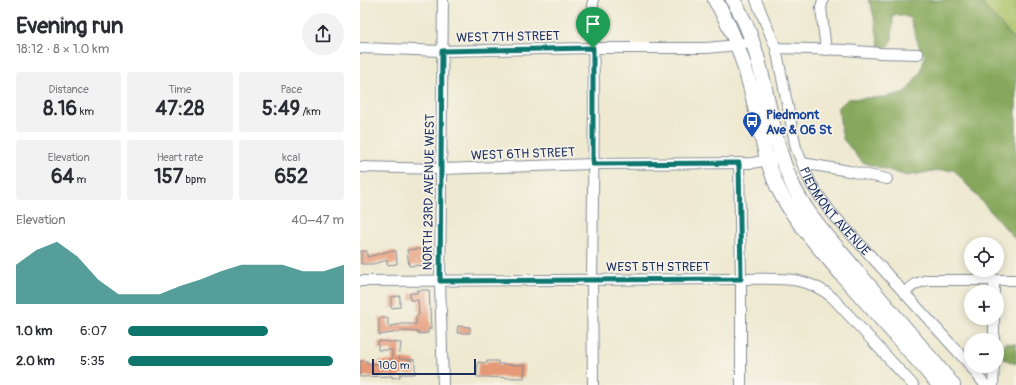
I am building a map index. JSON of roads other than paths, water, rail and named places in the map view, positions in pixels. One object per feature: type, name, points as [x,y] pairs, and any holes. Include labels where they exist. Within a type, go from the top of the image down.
[{"type":"highway","points":[[715,0],[724,14],[738,45],[768,161],[780,191],[799,223],[939,385]]},
{"type":"highway","name":"PIEDMONT AVENUE","points":[[733,0],[752,40],[782,157],[793,186],[811,215],[953,385]]},
{"type":"street","name":"NORTH 23RD AVENUE WEST","points":[[443,0],[440,281],[443,385]]},
{"type":"street","points":[[593,0],[593,385]]},
{"type":"street","name":"PIEDMONT AVENUE","points":[[756,0],[776,48],[796,148],[811,184],[829,210],[968,364],[985,385]]},
{"type":"street","points":[[823,0],[821,8],[826,50]]},
{"type":"street","name":"WEST 7TH STREET","points":[[360,48],[442,51],[593,48],[706,48],[738,45],[752,40]]},
{"type":"street","points":[[776,48],[918,54]]},
{"type":"street","name":"WEST 6TH STREET","points":[[360,167],[442,170],[593,164],[739,163],[768,161],[782,157]]},
{"type":"street","points":[[739,163],[741,279],[740,385]]},
{"type":"street","points":[[802,164],[849,171],[887,179]]},
{"type":"street","name":"WEST 5TH STREET","points":[[360,281],[792,279],[808,282],[828,294],[913,385]]},
{"type":"street","points":[[994,279],[994,285]]},
{"type":"street","points":[[904,293],[915,284],[927,280],[1016,280]]},
{"type":"street","points":[[993,385],[994,373]]},
{"type":"place","name":"Piedmont Ave & 06 St","points":[[752,138]]}]
